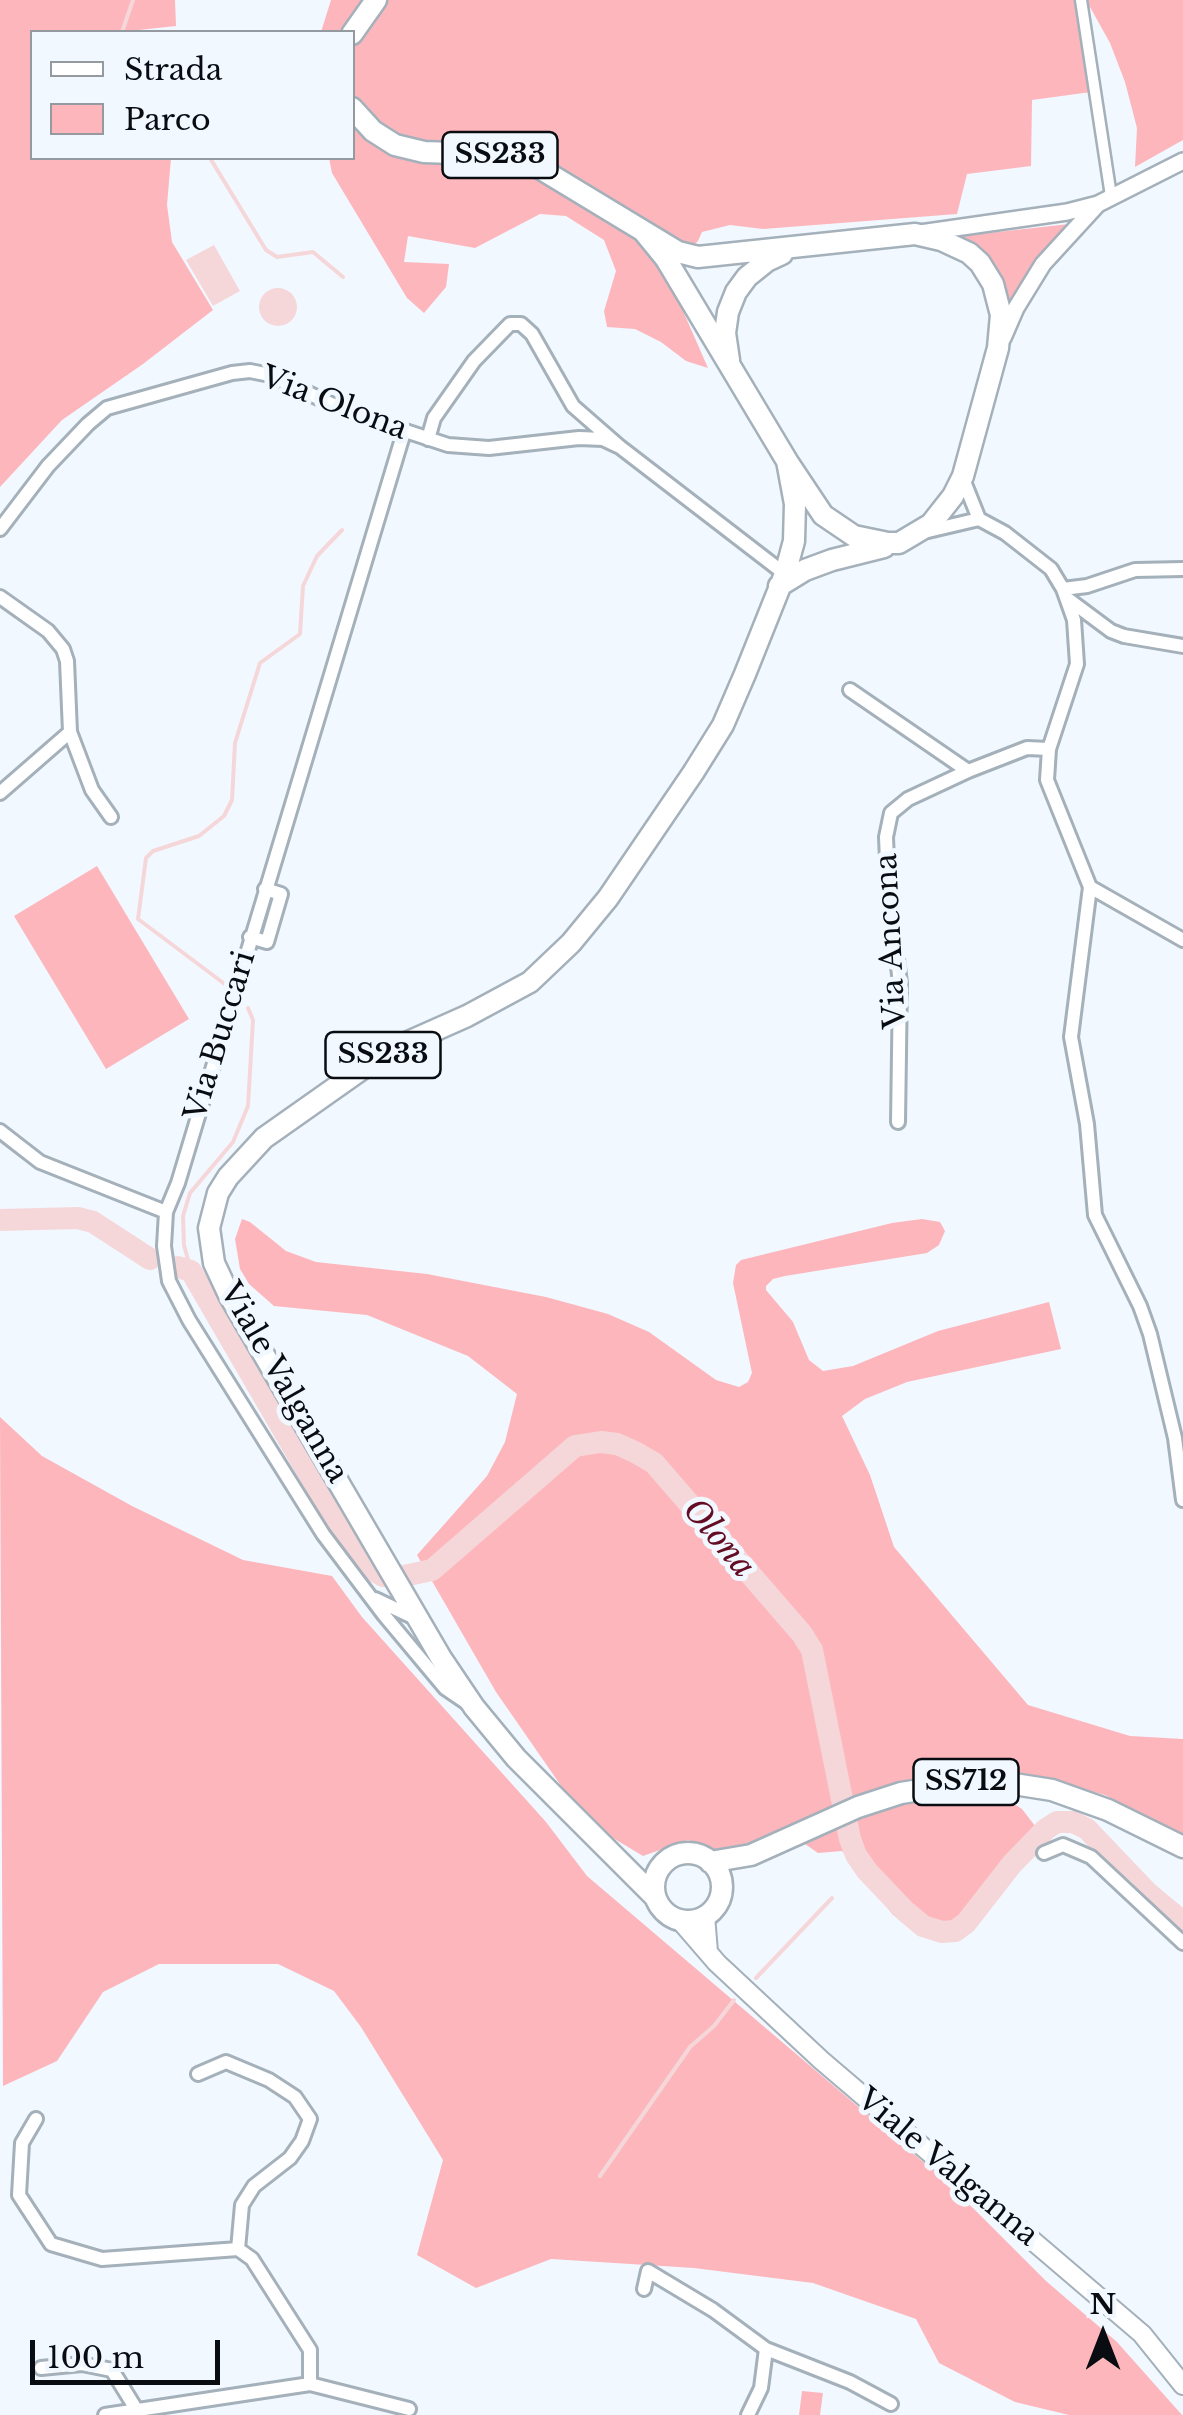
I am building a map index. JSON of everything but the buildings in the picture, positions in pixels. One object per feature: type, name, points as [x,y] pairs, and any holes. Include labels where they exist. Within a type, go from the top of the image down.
[{"type":"main road","points":[[355,30],[376,0]]},
{"type":"main road","name":"SS233","points":[[355,112],[372,132],[395,145],[424,152],[506,155],[542,169],[678,252],[698,257],[915,234],[956,245],[980,263],[993,284],[1001,315],[998,348],[962,476],[946,507],[909,539]]},
{"type":"main road","name":"SS233","points":[[644,232],[666,259],[787,462]]},
{"type":"main road","points":[[730,366],[725,334],[736,292],[767,261],[793,249]]},
{"type":"main road","points":[[787,462],[823,515],[838,528],[873,541],[909,539]]},
{"type":"main road","name":"Viale Valganna","points":[[656,1898],[516,1758],[474,1707],[221,1279],[210,1246],[209,1228],[218,1193],[264,1138],[386,1052],[467,1016],[530,982],[571,944],[608,898],[722,725],[782,580],[794,541],[795,504],[787,462]]},
{"type":"main road","points":[[782,580],[832,560],[909,539]]},
{"type":"main road","name":"SS712","points":[[710,1862],[751,1855],[858,1807],[919,1789],[970,1782],[1052,1790],[1108,1810],[1183,1847]]},
{"type":"main road","points":[[684,1853],[710,1862],[721,1884],[720,1898],[705,1916],[679,1920],[662,1909],[654,1882],[670,1858],[684,1853]]},
{"type":"main road","name":"SS712","points":[[721,1884],[751,1855]]},
{"type":"main road","points":[[621,1866],[660,1868]]},
{"type":"main road","points":[[705,1916],[708,1953]]},
{"type":"main road","name":"Viale Valganna","points":[[679,1920],[708,1953],[873,2106],[1128,2322],[1183,2385]]},
{"type":"street","points":[[1080,0],[1104,200]]},
{"type":"street","points":[[915,234],[1067,212],[1104,200],[1183,161]]},
{"type":"street","points":[[998,348],[1016,308],[1043,264],[1104,200]]},
{"type":"street","name":"Via Olona","points":[[428,439],[434,418],[456,384],[496,338],[516,322],[532,334],[573,406],[782,580]]},
{"type":"street","name":"Via Olona","points":[[0,529],[48,466],[107,408],[250,371],[270,375],[348,412],[404,432],[470,448],[578,438],[603,439],[620,447]]},
{"type":"street","name":"Via Buccari","points":[[404,432],[178,1183],[166,1212],[165,1262],[189,1320],[323,1534],[445,1688],[474,1707]]},
{"type":"street","points":[[962,476],[979,519],[1030,551],[1051,570],[1074,620],[1076,664],[1049,749],[1048,780],[1090,887],[1071,1038],[1087,1124],[1095,1215],[1150,1334],[1175,1438],[1183,1500]]},
{"type":"street","points":[[909,539],[954,523],[979,519]]},
{"type":"street","points":[[1065,594],[1135,570],[1183,569]]},
{"type":"street","points":[[1065,594],[1124,636],[1183,646]]},
{"type":"street","points":[[0,596],[48,631],[62,649],[67,660],[70,732],[92,790],[111,817]]},
{"type":"street","points":[[850,690],[968,771]]},
{"type":"street","points":[[0,793],[70,732]]},
{"type":"street","name":"Via Ancona","points":[[898,1122],[896,1052],[900,983],[886,837],[891,813],[908,798],[968,771],[1027,748],[1049,749]]},
{"type":"street","points":[[1090,887],[1183,940]]},
{"type":"street","points":[[0,1131],[40,1162],[166,1212]]},
{"type":"street","name":"Via Buccari","points":[[372,1598],[421,1623]]},
{"type":"street","points":[[1044,1852],[1063,1845],[1091,1856],[1183,1943]]},
{"type":"street","points":[[198,2074],[226,2062],[269,2080],[294,2097],[310,2119],[290,2158],[254,2186],[242,2205],[238,2249]]},
{"type":"street","points":[[36,2119],[22,2143],[19,2196],[51,2244],[102,2258],[238,2249],[252,2258],[310,2350],[310,2384]]},
{"type":"street","points":[[644,2288],[648,2270],[713,2310],[766,2350],[850,2382],[892,2404]]},
{"type":"street","points":[[748,2415],[761,2388],[766,2350]]},
{"type":"street","points":[[41,2368],[82,2364],[112,2370],[136,2409]]},
{"type":"street","points":[[105,2415],[310,2384],[409,2409]]},
{"type":"green space","points":[[0,0],[175,0],[176,26],[30,30],[30,160],[171,160],[167,205],[172,242],[213,310],[62,420],[0,487]]},
{"type":"green space","points":[[331,0],[1183,0],[1183,140],[1135,167],[1137,128],[1125,82],[1090,7],[1091,92],[1032,100],[1031,166],[967,174],[957,214],[763,229],[730,225],[702,232],[698,241],[666,272],[708,368],[686,361],[635,329],[607,327],[604,311],[616,271],[604,240],[566,216],[540,214],[475,248],[408,236],[404,262],[449,264],[446,287],[424,313],[407,298],[332,173],[329,160],[355,160],[355,30],[322,30]]},
{"type":"green space","points":[[1069,224],[1010,303],[1004,281],[992,264],[962,236]]},
{"type":"green space","points":[[97,866],[189,1019],[106,1069],[14,916]]},
{"type":"green space","points":[[242,1219],[286,1251],[316,1262],[427,1274],[546,1297],[608,1314],[649,1332],[716,1380],[739,1387],[748,1382],[752,1373],[733,1283],[736,1265],[741,1260],[892,1223],[922,1219],[940,1222],[945,1231],[939,1245],[927,1253],[785,1276],[773,1279],[766,1290],[793,1322],[809,1360],[823,1371],[853,1366],[938,1331],[1049,1302],[1061,1349],[907,1382],[865,1399],[842,1416],[870,1475],[894,1547],[1028,1705],[1130,1736],[1183,1739],[1183,1836],[1105,1795],[1026,1774],[966,1773],[1022,1809],[1049,1844],[1023,1866],[979,1917],[938,1942],[893,1915],[842,1851],[818,1853],[782,1828],[725,1853],[688,1840],[643,1856],[613,1838],[564,1790],[496,1692],[417,1555],[487,1476],[505,1442],[517,1394],[468,1356],[367,1315],[274,1306],[249,1284],[240,1269],[235,1239]]},
{"type":"green space","points":[[0,1417],[42,1456],[132,1506],[243,1560],[332,1576],[362,1617],[546,1822],[587,1876],[949,2184],[1046,2281],[1117,2342],[1182,2415],[1069,2415],[1015,2402],[939,2363],[916,2319],[813,2283],[694,2268],[551,2259],[476,2288],[417,2255],[443,2160],[361,2027],[334,1991],[278,1964],[159,1964],[103,1992],[57,2061],[3,2086]]},
{"type":"green space","points":[[802,2391],[823,2393],[820,2415],[799,2415]]},
{"type":"shaded area","points":[[214,245],[240,291],[213,306],[186,260]]},
{"type":"shaded area","points":[[278,288],[291,294],[297,307],[291,320],[278,326],[265,320],[259,307],[265,294]]},
{"type":"waterway","points":[[123,30],[133,0]]},
{"type":"waterway","points":[[211,160],[266,250],[277,257],[313,252],[343,277]]},
{"type":"waterway","points":[[226,985],[138,919],[146,858],[153,851],[199,836],[224,816],[232,800],[235,743],[260,663],[300,634],[303,586],[317,556],[342,530]]},
{"type":"waterway","points":[[191,1271],[184,1245],[183,1216],[190,1193],[233,1142],[248,1106],[253,1020],[248,1008]]},
{"type":"waterway","name":"Olona","points":[[0,1220],[78,1218],[93,1222],[150,1259]]},
{"type":"waterway","name":"Olona","points":[[178,1267],[191,1271],[354,1552],[371,1569],[383,1576],[399,1577],[432,1570],[575,1446],[617,1444],[654,1463],[812,1650],[850,1839],[867,1871],[905,1911],[923,1926],[955,1931],[1046,1829],[1057,1822],[1073,1822],[1087,1829],[1148,1893],[1183,1922]]},
{"type":"waterway","points":[[756,1978],[832,1898]]},
{"type":"waterway","points":[[600,2176],[690,2047],[714,2026],[734,2000]]}]
